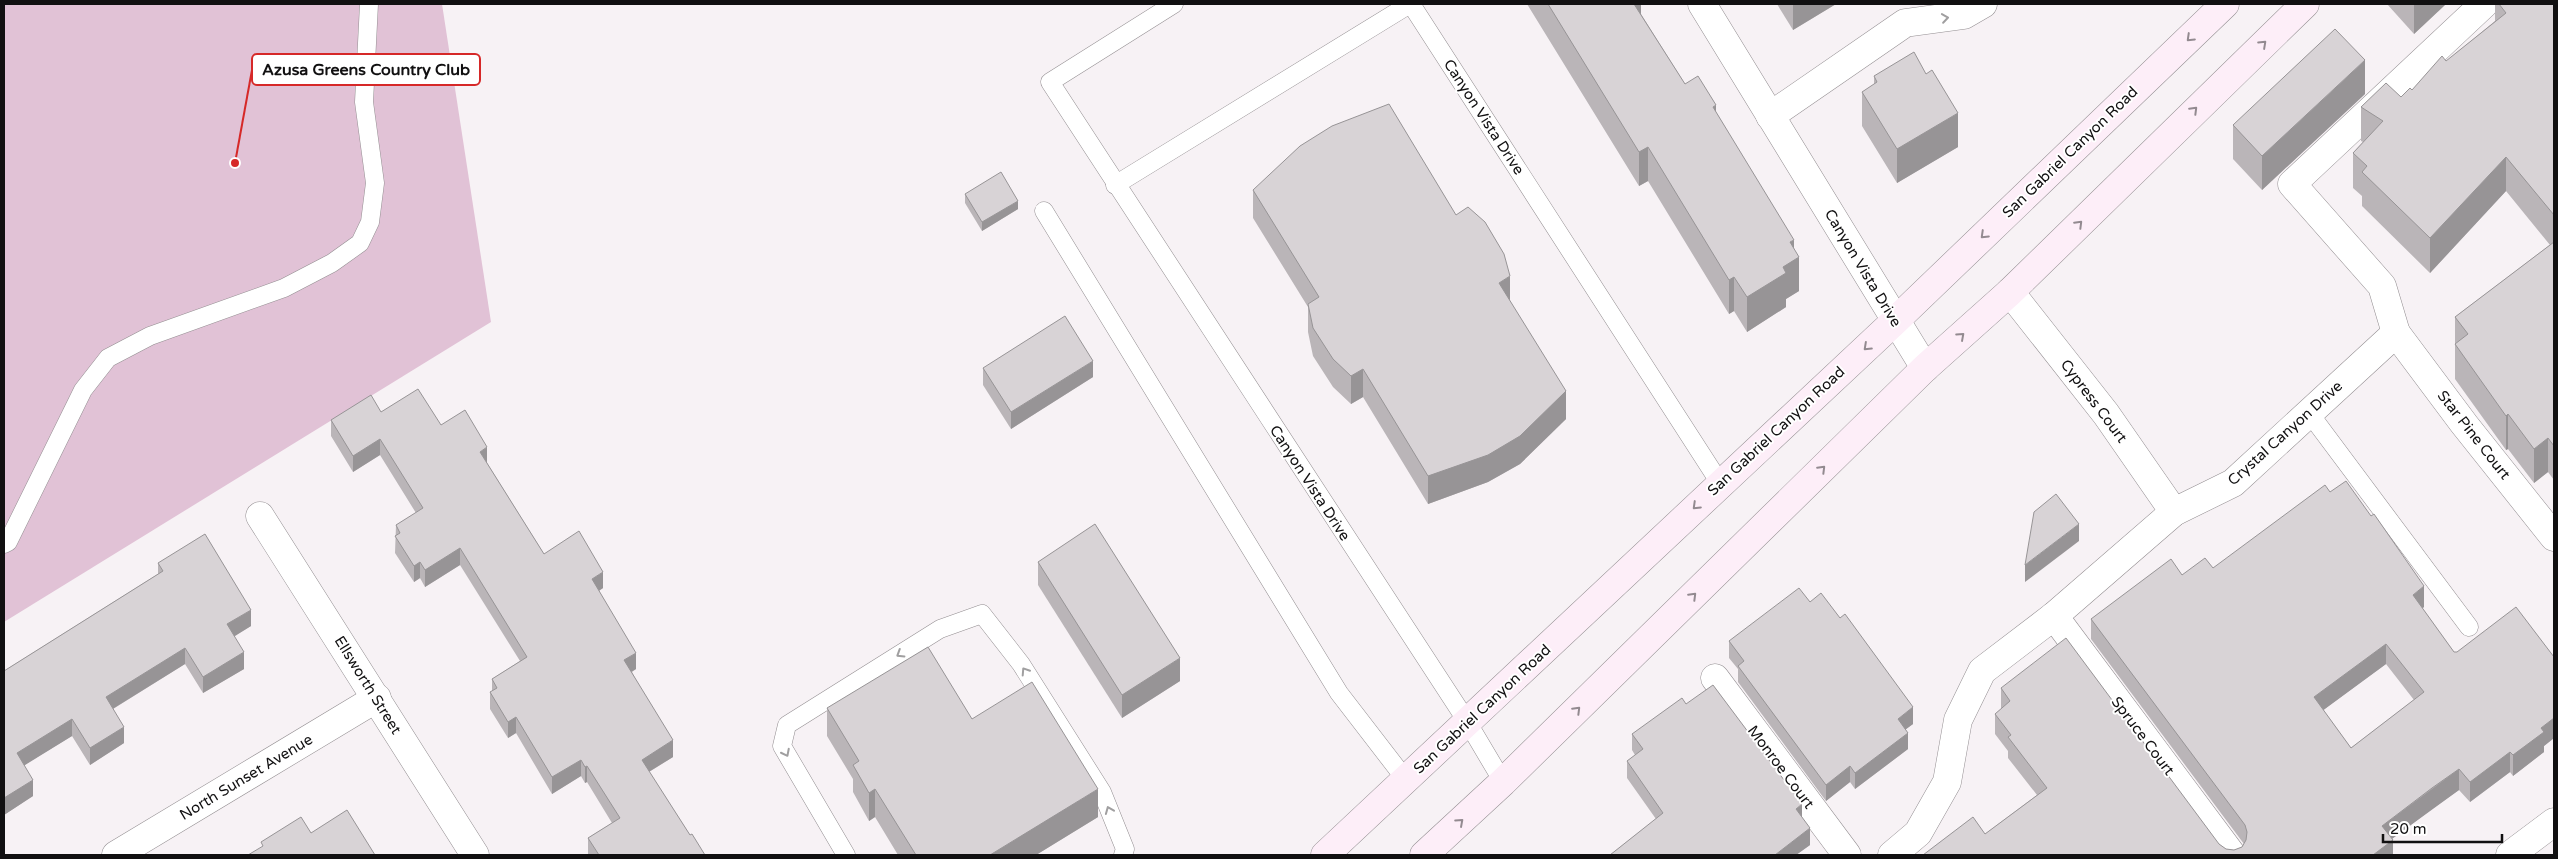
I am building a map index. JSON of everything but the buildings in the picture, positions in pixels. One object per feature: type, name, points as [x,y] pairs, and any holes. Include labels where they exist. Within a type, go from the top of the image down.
[{"type":"main road","name":"San Gabriel Canyon Road","points":[[1326,855],[1468,723],[1720,483],[1895,321],[2225,4]]},
{"type":"main road","points":[[1424,855],[1503,782],[1925,368],[2010,292],[2305,4]]},
{"type":"street","name":"Canyon Vista Drive","points":[[1702,4],[1925,368]]},
{"type":"street","points":[[1770,116],[1908,14],[1964,15],[1983,4]]},
{"type":"street","points":[[2396,332],[2382,286],[2292,184],[2484,4]]},
{"type":"street","name":"Cypress Court","points":[[2010,292],[2106,414],[2174,512]]},
{"type":"street","name":"Crystal Canyon Drive","points":[[1892,855],[1918,833],[1947,782],[1958,720],[1982,671],[2054,616],[2174,512],[2233,483],[2310,414],[2396,332]]},
{"type":"street","name":"Star Pine Court","points":[[2396,332],[2464,424],[2554,537]]},
{"type":"street","name":"Ellsworth Street","points":[[260,516],[475,855]]},
{"type":"street","name":"Spruce Court","points":[[2054,616],[2232,855]]},
{"type":"street","name":"Monroe Court","points":[[1715,678],[1847,855]]},
{"type":"street","name":"North Sunset Avenue","points":[[116,855],[376,698]]},
{"type":"street","points":[[2510,855],[2554,822]]},
{"type":"lane","points":[[4,544],[8,542],[83,390],[108,358],[150,336],[284,288],[332,263],[360,243],[370,222],[375,183],[364,102],[369,4]]},
{"type":"lane","name":"Canyon Vista Drive","points":[[1174,4],[1050,82],[1115,185],[1468,723],[1503,782]]},
{"type":"lane","name":"Canyon Vista Drive","points":[[1115,185],[1410,4],[1720,483]]},
{"type":"lane","points":[[1044,211],[1339,693],[1406,780]]},
{"type":"lane","points":[[2310,414],[2468,627]]},
{"type":"lane","points":[[846,855],[782,746],[787,726],[940,629],[982,614],[1021,664],[1102,792],[1125,849],[1123,855]]},
{"type":"shaded area","points":[[4,4],[442,4],[491,322],[4,622]]},
{"type":"place","name":"Azusa Greens Country Club","points":[[235,163]]}]
